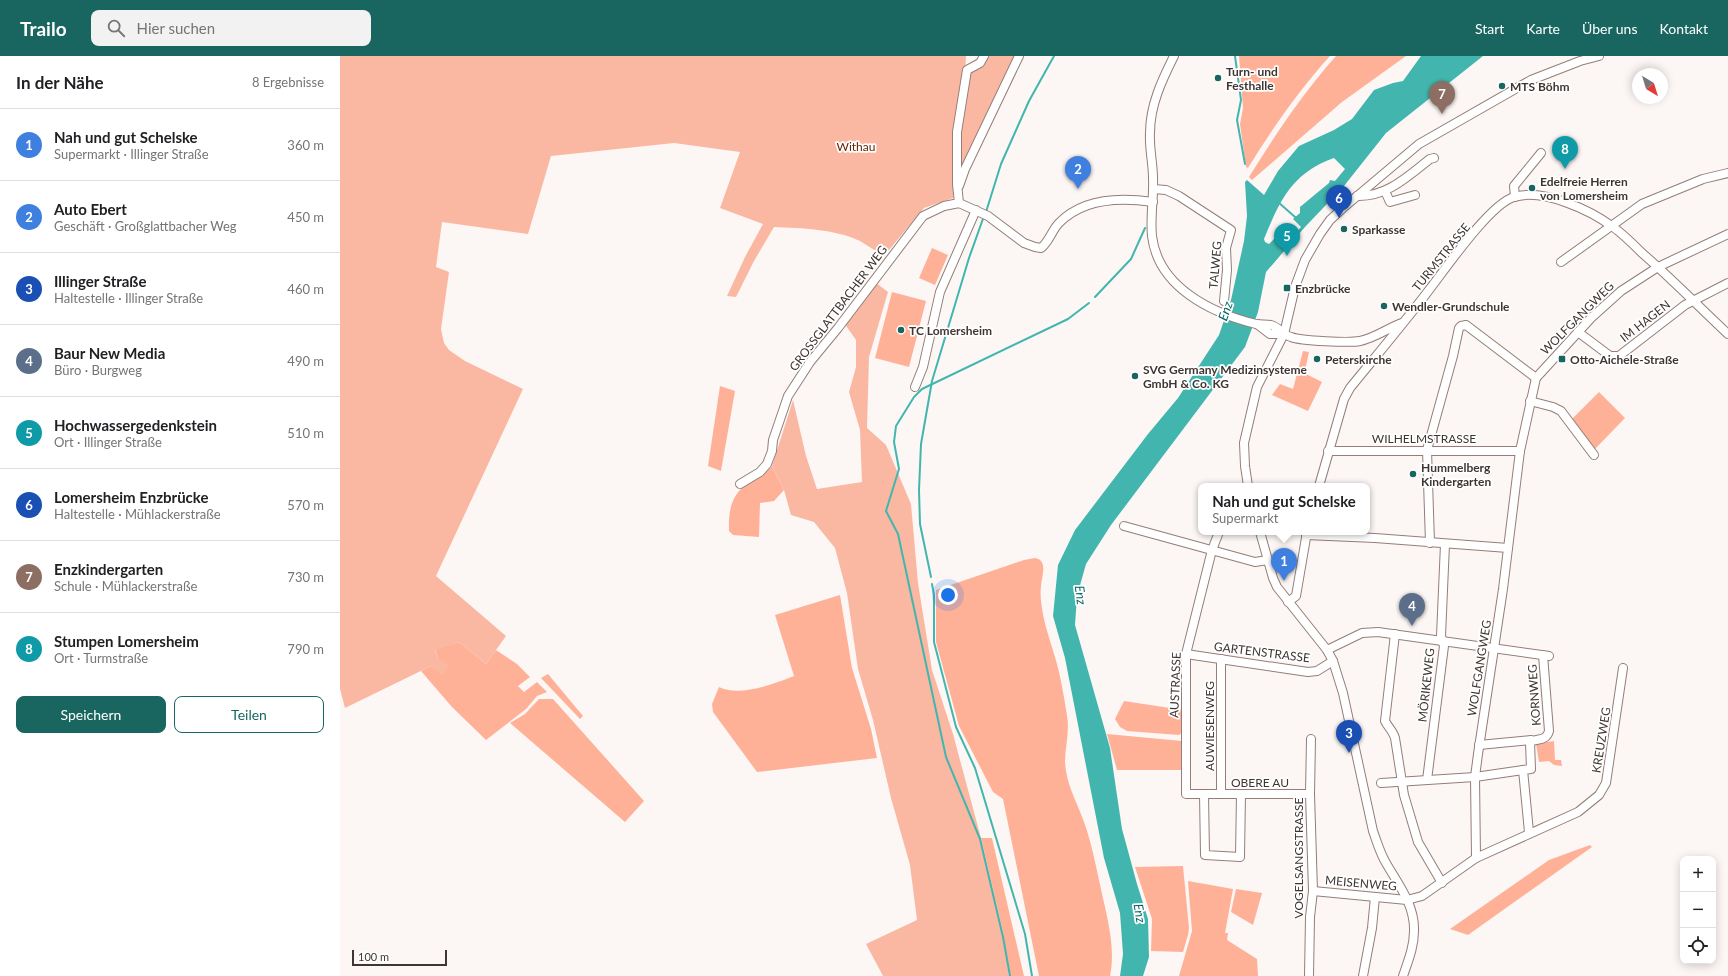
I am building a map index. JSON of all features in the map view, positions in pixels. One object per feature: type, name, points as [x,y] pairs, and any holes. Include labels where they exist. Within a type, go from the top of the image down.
[{"type":"street","points":[[984,56],[980,63],[967,70],[957,132],[959,203],[979,210],[1024,243],[1035,248],[1041,248],[1044,246],[1058,225],[1067,216],[1086,205],[1103,200],[1116,199],[1153,202]]},
{"type":"street","points":[[958,190],[965,169],[1019,56]]},
{"type":"street","points":[[1174,56],[1158,91],[1150,122],[1150,134],[1154,189],[1152,237],[1156,252],[1162,265],[1178,286],[1188,295],[1217,311],[1265,327],[1274,326],[1292,338],[1360,341],[1403,323]]},
{"type":"street","points":[[1246,483],[1244,443],[1257,387],[1284,334],[1300,272],[1311,249],[1330,220],[1419,144],[1531,80],[1580,61],[1599,56]]},
{"type":"street","points":[[1541,153],[1514,186],[1515,197],[1543,197],[1560,200],[1575,205],[1613,226],[1728,334]]},
{"type":"street","points":[[1357,196],[1364,196],[1385,191],[1430,159],[1434,158]]},
{"type":"street","points":[[1561,262],[1642,204],[1703,179],[1728,173]]},
{"type":"street","name":"TALWEG","points":[[1154,189],[1166,190],[1179,196],[1231,230],[1226,248],[1227,270],[1224,301]]},
{"type":"street","points":[[1385,191],[1390,202],[1415,195]]},
{"type":"street","name":"TURMSTRASSE","points":[[1320,483],[1344,399],[1350,388],[1403,323],[1460,248],[1497,208],[1506,200],[1515,197]]},
{"type":"street","name":"GROSSGLATTBACHER WEG","points":[[740,484],[760,472],[767,464],[772,451],[773,440],[788,396],[810,362],[838,328],[923,216],[944,206],[959,203]]},
{"type":"street","points":[[915,387],[923,367],[940,292],[971,219],[979,210]]},
{"type":"street","name":"WOLFGANGWEG","points":[[1476,858],[1475,777],[1479,745],[1503,589],[1520,452],[1536,378],[1606,303],[1621,291],[1658,267],[1728,234]]},
{"type":"street","name":"IM HAGEN","points":[[1578,332],[1610,356],[1619,356],[1693,300],[1728,284]]},
{"type":"street","points":[[1430,543],[1427,450],[1454,356],[1459,328],[1466,325],[1536,378]]},
{"type":"street","points":[[1530,401],[1553,407],[1561,411],[1594,455]]},
{"type":"street","name":"WILHELMSTRASSE","points":[[1328,451],[1427,450],[1520,452]]},
{"type":"street","points":[[1124,526],[1255,562],[1268,560]]},
{"type":"street","name":"AUSTRASSE","points":[[1186,794],[1186,654],[1212,550],[1218,535]]},
{"type":"street","points":[[1261,535],[1275,583],[1288,602],[1327,650],[1332,661],[1342,693],[1373,831],[1385,862],[1407,900],[1414,920],[1410,957],[1403,976]]},
{"type":"street","points":[[1288,602],[1296,596],[1306,535]]},
{"type":"street","points":[[1323,535],[1508,548]]},
{"type":"street","name":"MÖRIKEWEG","points":[[1427,780],[1444,646],[1441,636],[1445,544]]},
{"type":"street","points":[[1327,650],[1362,633],[1378,632],[1494,648]]},
{"type":"street","points":[[1395,634],[1385,721],[1393,732],[1395,738],[1401,781],[1418,842],[1442,883]]},
{"type":"street","name":"KORNWEG","points":[[1494,648],[1546,655],[1548,731],[1547,736],[1543,739],[1531,740],[1531,769],[1523,770]]},
{"type":"street","name":"GARTENSTRASSE","points":[[1186,654],[1308,672],[1317,671],[1332,661]]},
{"type":"street","name":"AUWIESENWEG","points":[[1221,659],[1221,794]]},
{"type":"street","name":"KREUZWEG","points":[[1476,858],[1529,832],[1578,812],[1599,795],[1606,784],[1623,668]]},
{"type":"street","name":"VOGELSANGSTRASSE","points":[[1309,976],[1310,916],[1313,891],[1310,794],[1311,739]]},
{"type":"street","points":[[1479,745],[1531,740]]},
{"type":"street","points":[[1381,783],[1475,777],[1523,770],[1529,832]]},
{"type":"street","name":"OBERE AU","points":[[1186,794],[1310,794]]},
{"type":"street","points":[[1204,794],[1205,855],[1240,857],[1241,794]]},
{"type":"street","points":[[1407,900],[1422,896],[1476,858]]},
{"type":"street","name":"MEISENWEG","points":[[1313,891],[1407,900]]},
{"type":"street","points":[[1364,976],[1372,928],[1375,897]]},
{"type":"shaded area","points":[[1239,56],[1330,56],[1307,82],[1286,110],[1248,168],[1246,167],[1240,124],[1243,108]]},
{"type":"shaded area","points":[[1336,56],[1406,56],[1342,102],[1252,180],[1249,177],[1279,130],[1301,99]]},
{"type":"shaded area","points":[[932,248],[948,255],[935,285],[919,278]]},
{"type":"shaded area","name":"TC Lomersheim","points":[[892,292],[926,301],[909,367],[875,358]]},
{"type":"shaded area","points":[[1303,351],[1309,352],[1306,374],[1322,382],[1308,411],[1272,395],[1280,384],[1293,389]]},
{"type":"shaded area","points":[[720,386],[735,391],[721,471],[708,466]]},
{"type":"shaded area","points":[[1599,392],[1625,418],[1595,449],[1572,419]]},
{"type":"shaded area","points":[[772,466],[784,490],[774,501],[760,503],[759,537],[733,535],[729,531],[729,521],[731,505],[734,499],[743,487]]},
{"type":"shaded area","points":[[1035,558],[1042,562],[1043,566],[1041,583],[1042,608],[1045,624],[1059,672],[1068,722],[1065,756],[1067,778],[1084,822],[1094,856],[1108,921],[1112,955],[1110,976],[1039,976],[1003,799],[993,792],[959,726],[936,642],[936,590],[1024,560]]},
{"type":"shaded area","points":[[840,595],[852,668],[871,729],[877,758],[757,772],[713,712],[712,704],[719,687],[736,691],[746,690],[767,686],[794,676],[775,615]]},
{"type":"shaded area","points":[[459,642],[486,664],[496,650],[517,664],[530,677],[518,686],[524,692],[537,682],[547,692],[537,696],[526,709],[486,740],[452,707],[421,671],[431,666],[443,674],[435,649]]},
{"type":"shaded area","points":[[548,674],[583,716],[580,719],[541,678]]},
{"type":"shaded area","points":[[539,699],[553,699],[644,801],[625,822],[510,723],[525,714]]},
{"type":"shaded area","points":[[1124,701],[1183,710],[1183,732],[1179,735],[1127,731],[1120,727],[1115,719]]},
{"type":"shaded area","points":[[1107,734],[1182,741],[1183,770],[1117,770]]},
{"type":"shaded area","points":[[1554,741],[1555,760],[1561,760],[1562,766],[1554,765],[1549,761],[1539,762],[1536,744]]},
{"type":"shaded area","points":[[981,838],[992,838],[1024,976],[1009,976],[1003,932]]},
{"type":"shaded area","points":[[1590,845],[1592,847],[1468,935],[1450,929],[1549,860]]},
{"type":"shaded area","points":[[1183,866],[1189,928],[1183,952],[1151,951],[1152,919],[1135,867]]},
{"type":"shaded area","points":[[1188,881],[1233,889],[1225,933],[1228,933],[1227,940],[1257,959],[1258,976],[1179,976],[1192,931]]},
{"type":"shaded area","points":[[1236,889],[1262,893],[1253,925],[1231,912]]},
{"type":"green space","name":"Withau","points":[[340,56],[966,56],[965,73],[980,69],[988,56],[1016,56],[967,157],[953,198],[924,208],[884,256],[860,241],[840,234],[818,230],[774,227],[754,261],[736,297],[727,296],[745,257],[763,224],[720,208],[740,152],[674,143],[551,156],[528,234],[442,222],[436,267],[449,272],[441,329],[444,343],[449,350],[465,361],[523,389],[436,576],[506,636],[486,664],[459,642],[435,650],[438,658],[449,666],[443,675],[431,666],[345,708],[340,689]]},
{"type":"green space","points":[[875,282],[888,292],[869,357],[867,428],[886,445],[911,504],[918,583],[932,670],[953,734],[981,838],[1003,932],[1009,976],[883,976],[866,944],[917,920],[910,865],[891,798],[873,720],[858,669],[847,593],[835,548],[814,522],[791,515],[784,490],[772,466],[793,400],[806,456],[817,489],[862,482],[860,430],[849,392],[856,367],[856,340],[844,323]]},
{"type":"water","name":"Enz","points":[[1421,56],[1483,56],[1386,133],[1344,186],[1305,227],[1266,272],[1258,312],[1245,347],[1111,525],[1086,564],[1077,596],[1075,625],[1110,748],[1122,829],[1148,919],[1149,957],[1143,976],[1120,976],[1123,954],[1120,913],[1104,858],[1065,658],[1053,616],[1058,565],[1075,530],[1148,434],[1178,398],[1219,335],[1231,300],[1244,241],[1247,216],[1245,182],[1247,180],[1264,195],[1278,171],[1299,146],[1334,130],[1352,119],[1374,90],[1403,81]],"holes":[[[1334,158],[1345,169],[1335,181],[1330,180],[1329,183],[1300,207],[1300,213],[1293,219],[1301,227],[1294,235],[1287,227],[1276,234],[1275,238],[1269,244],[1265,242],[1264,239],[1282,200],[1298,180],[1320,164]]]},
{"type":"waterway","points":[[986,212],[1001,164],[1029,101],[1054,56]]},
{"type":"waterway","points":[[1235,56],[1241,100],[1237,120],[1245,164]]},
{"type":"waterway","points":[[1278,202],[1295,217],[1297,217]]},
{"type":"waterway","points":[[931,577],[920,524],[919,490],[921,444],[932,381],[969,258],[984,216]]},
{"type":"waterway","points":[[1095,297],[1131,259],[1145,228]]},
{"type":"waterway","points":[[1010,976],[1003,937],[980,839],[946,757],[898,534],[886,511],[899,469],[894,442],[896,426],[914,397],[922,389],[1068,319],[1089,303]]},
{"type":"waterway","points":[[932,584],[934,595],[934,642],[956,727],[975,768],[1025,934],[1032,976]]},
{"type":"place","name":"Turn- und Festhalle","points":[[1218,78]]},
{"type":"place","name":"MTS Böhm","points":[[1502,86]]},
{"type":"place","name":"Enzkindergarten","points":[[1442,114]]},
{"type":"place","name":"Stumpen Lomersheim","points":[[1565,169]]},
{"type":"place","name":"Edelfreie Herren von Lomersheim","points":[[1532,188]]},
{"type":"place","name":"Auto Ebert","points":[[1078,189]]},
{"type":"place","name":"Lomersheim Enzbrücke","points":[[1339,218]]},
{"type":"place","name":"Sparkasse","points":[[1344,229]]},
{"type":"place","name":"Hochwassergedenkstein","points":[[1287,256]]},
{"type":"place","name":"Enzbrücke","points":[[1287,288]]},
{"type":"place","name":"Wendler-Grundschule","points":[[1384,306]]},
{"type":"place","name":"TC Lomersheim","points":[[901,330]]},
{"type":"place","name":"Peterskirche","points":[[1317,359]]},
{"type":"place","name":"Otto-Aichele-Straße","points":[[1562,359]]},
{"type":"place","name":"SVG Germany Medizinsysteme GmbH & Co. KG","points":[[1135,376]]},
{"type":"place","name":"Hummelberg Kindergarten","points":[[1413,474]]},
{"type":"place","name":"Nah und gut Schelske","points":[[1284,581]]},
{"type":"place","name":"Baur New Media","points":[[1412,626]]},
{"type":"place","name":"Illinger Straße","points":[[1349,753]]}]
